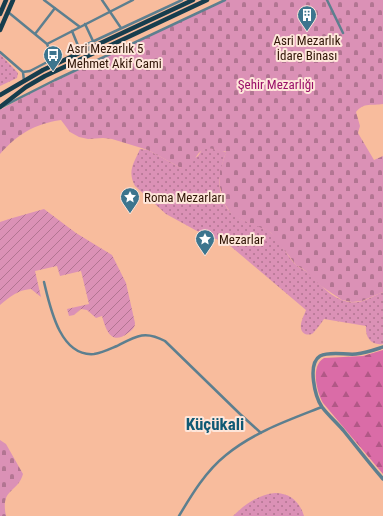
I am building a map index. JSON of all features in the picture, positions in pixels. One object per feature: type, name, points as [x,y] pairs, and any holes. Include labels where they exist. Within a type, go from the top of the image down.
[{"type":"main road","points":[[0,14],[6,0]]},
{"type":"main road","points":[[0,30],[13,0]]},
{"type":"main road","points":[[0,96],[54,62],[193,0]]},
{"type":"main road","points":[[0,108],[26,87],[45,76],[207,0]]},
{"type":"street","points":[[44,0],[80,27]]},
{"type":"street","points":[[102,0],[121,28]]},
{"type":"street","points":[[47,44],[110,12],[126,2],[133,0]]},
{"type":"street","points":[[72,31],[80,50],[93,41],[182,0]]},
{"type":"street","points":[[0,108],[55,80],[226,0]]},
{"type":"street","points":[[327,0],[343,33]]},
{"type":"street","points":[[35,34],[55,8]]},
{"type":"street","points":[[8,11],[47,44],[54,62],[30,71],[22,72]]},
{"type":"street","points":[[85,24],[93,41]]},
{"type":"street","points":[[0,52],[22,72],[24,81]]},
{"type":"street","points":[[44,282],[50,308],[57,325],[73,348],[85,354],[94,354],[110,349],[129,338],[140,335],[158,337],[165,341],[261,433]]},
{"type":"street","points":[[383,347],[356,354],[329,354],[321,356],[318,358],[314,366],[313,376],[317,396],[322,407],[342,428],[383,480]]},
{"type":"street","points":[[179,516],[206,475],[225,456],[244,441],[322,407]]},
{"type":"green space","name":"Şehir Mezarlığı","points":[[226,0],[383,0],[383,104],[368,105],[362,107],[356,112],[360,126],[358,133],[374,160],[383,156],[383,292],[362,301],[352,302],[342,300],[321,286],[306,271],[296,265],[271,233],[233,216],[224,203],[220,187],[220,171],[226,152],[225,151],[209,148],[206,149],[200,152],[190,165],[181,168],[148,150],[112,139],[88,139],[79,137],[70,132],[61,120],[43,124],[27,131],[13,141],[0,154],[0,110],[37,90]]},
{"type":"green space","points":[[0,54],[18,73],[17,78],[0,86]]},
{"type":"green space","points":[[206,148],[226,152],[222,166],[220,187],[223,201],[227,208],[235,216],[271,233],[298,267],[310,274],[325,289],[337,298],[344,301],[358,302],[383,292],[383,344],[375,344],[370,340],[367,334],[366,326],[324,319],[313,333],[305,334],[302,332],[301,326],[306,310],[228,244],[197,231],[166,214],[135,186],[131,171],[140,149],[148,150],[181,168],[198,156],[202,150]]},
{"type":"green space","points":[[44,209],[76,233],[112,255],[126,283],[135,323],[134,328],[122,337],[117,338],[110,335],[102,316],[96,318],[87,310],[81,309],[74,315],[69,316],[67,309],[89,304],[81,271],[60,276],[57,266],[35,271],[41,297],[31,289],[14,294],[0,305],[0,222]]},
{"type":"green space","points":[[383,350],[383,474],[323,403],[317,386],[316,373],[317,367],[324,358],[363,356]]},
{"type":"green space","points":[[0,440],[6,444],[23,474],[21,480],[7,495],[5,500],[6,516],[0,516]]},
{"type":"green space","points":[[280,493],[294,499],[300,506],[304,516],[233,516],[252,501],[263,495]]},
{"type":"place","name":"Asri Mezarlık İdare Binası","points":[[307,32]]},
{"type":"place","name":"Asri Mezarlık 5 Mehmet Akif Cami","points":[[53,72]]},
{"type":"place","name":"Roma Mezarları","points":[[130,214]]},
{"type":"place","name":"Mezarlar","points":[[205,256]]},
{"type":"district","name":"Küçükali","points":[[215,424]]}]
